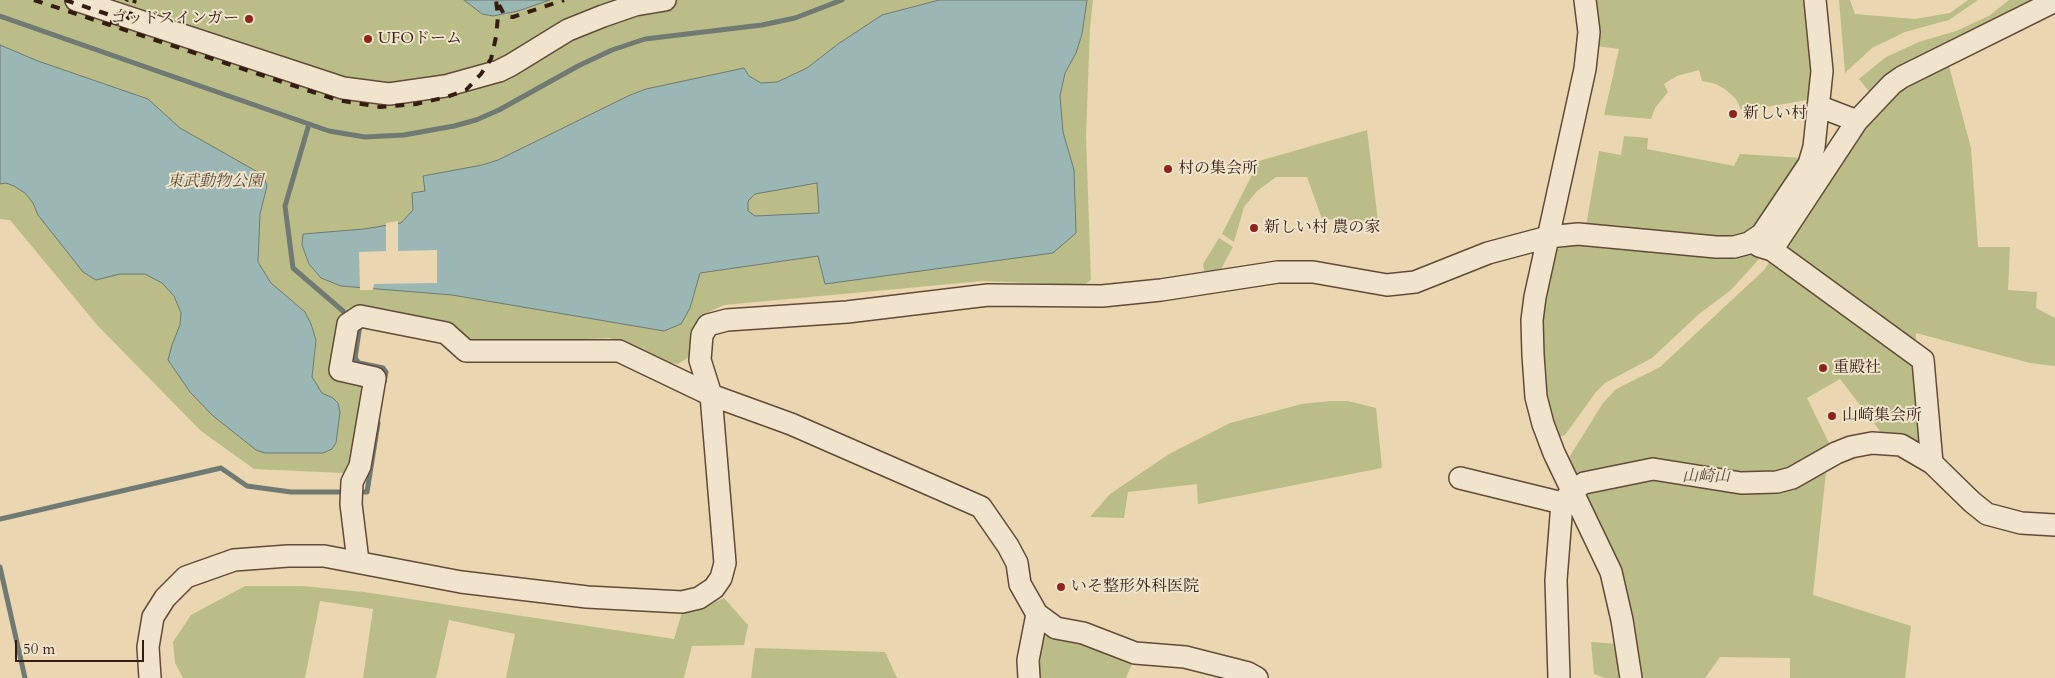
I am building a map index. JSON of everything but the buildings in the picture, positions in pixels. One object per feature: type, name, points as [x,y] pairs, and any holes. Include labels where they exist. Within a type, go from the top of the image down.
[{"type":"street","points":[[76,0],[112,6],[343,88],[389,94],[445,86],[499,71],[511,66],[568,30],[635,5],[665,0]]},
{"type":"street","points":[[1585,0],[1589,32],[1585,69],[1535,297],[1532,320],[1536,396],[1545,432],[1554,453],[1567,497],[1611,572],[1622,620],[1630,678]]},
{"type":"street","points":[[1749,244],[1762,234],[1809,164],[1814,147],[1822,71],[1815,0]]},
{"type":"street","points":[[1772,250],[1857,122],[1881,95],[1902,77],[2055,1]]},
{"type":"street","points":[[1818,106],[1857,122]]},
{"type":"street","points":[[150,678],[148,647],[153,617],[166,598],[186,577],[234,560],[288,556],[324,556],[460,582],[587,597],[682,602],[699,598],[714,588],[721,578],[725,563],[711,395],[700,360],[702,335],[708,325],[728,320],[847,312],[988,295],[1102,296],[1161,290],[1278,272],[1313,272],[1387,285],[1415,282],[1488,254],[1548,237],[1578,234],[1716,248],[1749,244],[1772,250],[1923,360],[1932,463]]},
{"type":"street","points":[[358,561],[351,504],[352,482],[360,466],[375,378],[340,370],[348,324],[360,316],[446,333],[466,351],[619,351],[711,395],[791,424],[981,507],[1008,546],[1016,563],[1020,584],[1037,614],[1056,628],[1083,633],[1135,653],[1185,657],[1248,673],[1257,678]]},
{"type":"street","points":[[1559,678],[1556,580],[1567,497],[1584,483],[1653,469],[1741,483],[1777,482],[1792,478],[1851,447],[1872,444],[1901,445],[1932,463],[1987,514],[2020,523],[2055,525]]},
{"type":"street","points":[[1460,478],[1567,497]]},
{"type":"street","points":[[1029,678],[1028,660],[1037,614]]},
{"type":"green space","name":"東武動物公園","points":[[0,0],[1093,0],[1090,28],[1086,137],[1091,280],[1084,285],[983,281],[724,305],[700,316],[692,334],[689,357],[678,364],[667,362],[610,338],[469,344],[448,326],[348,308],[337,371],[371,380],[357,464],[344,473],[254,469],[201,431],[98,326],[10,220],[0,219]]},
{"type":"green space","points":[[1595,0],[1809,0],[1813,99],[1742,111],[1736,99],[1726,90],[1716,84],[1702,81],[1699,70],[1677,76],[1664,84],[1668,92],[1655,108],[1651,119],[1604,115],[1619,49],[1597,46]]},
{"type":"green space","points":[[1839,0],[1850,0],[1855,14],[1915,19],[1950,13],[1968,0],[1978,0],[1949,20],[1905,32],[1872,48],[1845,73]]},
{"type":"green space","points":[[2009,0],[2043,0],[1871,94],[1859,79],[1886,57],[1919,42],[1956,31],[1989,16]]},
{"type":"green space","name":"山崎山","points":[[1949,66],[1971,148],[1978,247],[2010,247],[2008,290],[2037,292],[2036,308],[2055,318],[2055,366],[2030,363],[1916,333],[1915,363],[1924,444],[1919,448],[1883,435],[1840,379],[1807,398],[1829,443],[1813,595],[1911,626],[1905,678],[1790,678],[1790,658],[1720,657],[1705,678],[1639,678],[1566,467],[1570,456],[1603,403],[1616,389],[1660,367],[1764,270],[1863,126],[1886,101],[1907,85]]},
{"type":"green space","points":[[1367,130],[1378,221],[1322,219],[1307,177],[1276,177],[1257,191],[1244,207],[1234,242],[1222,234],[1259,161]]},
{"type":"green space","points":[[1624,136],[1648,138],[1647,149],[1734,166],[1740,154],[1804,158],[1755,230],[1736,239],[1586,226],[1599,151],[1621,155]]},
{"type":"green space","points":[[1219,238],[1233,247],[1221,269],[1204,271],[1203,264]]},
{"type":"green space","points":[[1586,243],[1759,252],[1760,258],[1731,290],[1699,314],[1652,358],[1605,383],[1596,392],[1565,435],[1559,437],[1546,392],[1541,326],[1545,296],[1556,249]]},
{"type":"green space","points":[[1348,401],[1376,408],[1382,468],[1198,504],[1197,484],[1128,492],[1124,518],[1090,517],[1110,494],[1169,454],[1230,423],[1302,404]]},
{"type":"green space","points":[[245,586],[302,586],[364,592],[674,639],[682,612],[705,607],[724,598],[748,625],[744,645],[692,646],[684,678],[506,678],[515,634],[449,620],[436,678],[363,678],[373,609],[320,601],[305,678],[183,678],[175,663],[173,642],[191,615]]},
{"type":"green space","points":[[1041,635],[1087,639],[1134,659],[1126,678],[1035,678]]},
{"type":"green space","points":[[1591,642],[1618,644],[1623,678],[1605,678],[1594,674]]},
{"type":"green space","points":[[755,648],[885,652],[897,678],[751,678]]},
{"type":"water","points":[[464,0],[550,0],[518,11],[493,16],[482,14]]},
{"type":"water","points":[[939,0],[1087,0],[1082,34],[1076,53],[1065,73],[1060,96],[1063,132],[1074,170],[1076,233],[1053,253],[825,284],[818,256],[700,273],[690,308],[681,324],[664,331],[452,295],[341,286],[321,278],[309,264],[302,245],[303,234],[364,229],[401,223],[413,210],[412,193],[425,191],[423,176],[482,165],[498,160],[646,89],[744,68],[749,76],[761,83],[777,82],[807,68],[838,44],[882,15]],"holes":[[[817,183],[819,213],[755,216],[748,211],[748,201],[755,194]]]},
{"type":"water","points":[[0,45],[38,61],[148,99],[180,128],[263,175],[267,186],[260,214],[258,262],[271,283],[305,312],[311,324],[316,340],[312,377],[322,393],[333,398],[338,403],[340,412],[336,443],[332,449],[323,453],[265,453],[256,450],[212,415],[190,392],[168,360],[180,325],[181,313],[174,296],[162,283],[145,274],[120,274],[96,280],[83,272],[38,215],[33,203],[25,193],[6,183],[0,184]]},
{"type":"pier","points":[[398,221],[398,251],[437,250],[437,283],[374,284],[373,290],[360,290],[359,252],[386,251],[386,223]]},
{"type":"waterway","points":[[0,16],[329,131],[365,137],[404,135],[476,120],[499,110],[578,66],[612,50],[645,39],[762,25],[795,18],[842,0]]},
{"type":"waterway","points":[[309,124],[285,206],[293,268],[343,311]]},
{"type":"waterway","points":[[358,323],[360,325],[355,358],[359,363],[383,368],[386,372],[384,382]]},
{"type":"waterway","points":[[364,492],[367,492],[378,423]]},
{"type":"waterway","points":[[0,519],[221,468],[247,486],[291,492],[345,492]]},
{"type":"waterway","points":[[0,567],[25,678]]},
{"type":"railway","points":[[34,0],[337,100],[380,107],[416,104],[447,97],[466,90],[481,74],[491,59],[498,16],[496,0]]},
{"type":"railway","points":[[65,0],[113,16],[121,13],[127,0]]},
{"type":"railway","points":[[110,22],[120,23],[125,21],[130,16],[135,0]]},
{"type":"railway","points":[[499,5],[505,16],[513,17],[564,0]]},
{"type":"place","name":"ゴッドスインガー","points":[[249,19]]},
{"type":"place","name":"UFOドーム","points":[[368,39]]},
{"type":"place","name":"新しい村","points":[[1733,114]]},
{"type":"place","name":"村の集会所","points":[[1168,169]]},
{"type":"place","name":"新しい村 農の家","points":[[1254,228]]},
{"type":"place","name":"重殿社","points":[[1823,368]]},
{"type":"place","name":"山崎集会所","points":[[1832,416]]},
{"type":"place","name":"いそ整形外科医院","points":[[1061,587]]}]
